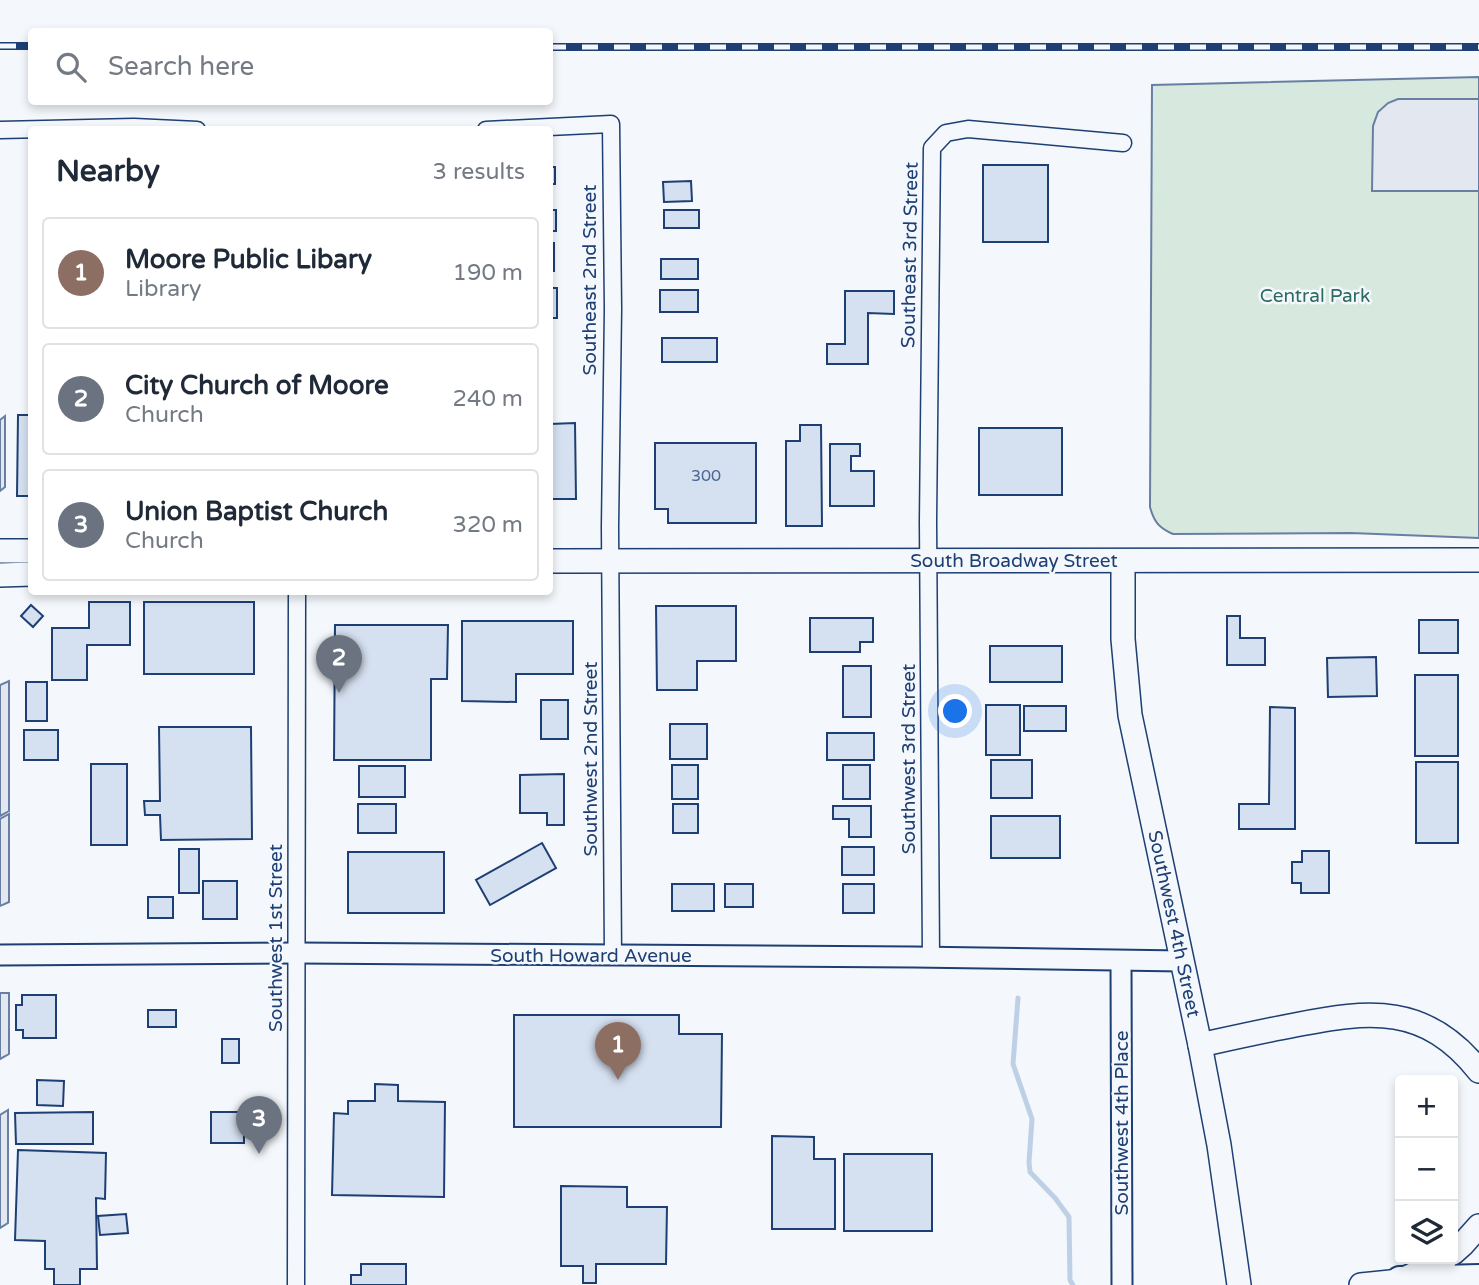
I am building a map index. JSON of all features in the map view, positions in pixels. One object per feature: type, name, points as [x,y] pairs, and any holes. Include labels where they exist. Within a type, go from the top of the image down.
[{"type":"highway","points":[[1400,1281],[1479,1279]]},
{"type":"main road","points":[[0,551],[28,551]]},
{"type":"main road","name":"South Broadway Street","points":[[553,561],[1479,560]]},
{"type":"main road","name":"Southwest 4th Street","points":[[1124,561],[1123,639],[1129,707],[1200,1045],[1219,1145],[1239,1285]]},
{"type":"main road","points":[[0,575],[28,574]]},
{"type":"main road","points":[[1200,1045],[1349,1015],[1393,1016],[1415,1022],[1453,1042],[1479,1070]]},
{"type":"main road","points":[[1458,1249],[1479,1226]]},
{"type":"main road","points":[[1361,1285],[1400,1281],[1435,1264]]},
{"type":"street","name":"Southeast 2nd Street","points":[[553,127],[611,124],[611,561]]},
{"type":"street","name":"Southeast 3rd Street","points":[[929,562],[932,148],[946,134],[968,128],[1124,143]]},
{"type":"street","points":[[0,130],[28,129]]},
{"type":"street","name":"Southwest 2nd Street","points":[[611,561],[613,956]]},
{"type":"street","name":"Southwest 3rd Street","points":[[929,562],[931,957]]},
{"type":"street","name":"Southwest 1st Street","points":[[296,1285],[297,595]]},
{"type":"street","name":"South Howard Avenue","points":[[0,956],[297,953],[1182,961]]},
{"type":"street","name":"Southwest 4th Place","points":[[1121,962],[1122,1285]]},
{"type":"green space","name":"Central Park","points":[[1479,77],[1479,538],[1351,533],[1173,534],[1164,529],[1155,521],[1150,507],[1152,85]]},
{"type":"shaded area","points":[[1398,99],[1479,99],[1479,191],[1372,191],[1373,126],[1378,112]]},
{"type":"shaded area","points":[[5,416],[5,487],[0,491],[0,420]]},
{"type":"shaded area","points":[[9,681],[9,811],[0,816],[0,685]]},
{"type":"shaded area","points":[[9,814],[9,902],[0,906],[0,819]]},
{"type":"shaded area","points":[[0,993],[9,993],[9,1054],[0,1059]]},
{"type":"shaded area","points":[[8,1110],[8,1223],[0,1228],[0,1115]]},
{"type":"building","points":[[983,165],[1048,165],[1048,242],[983,242]]},
{"type":"building","points":[[553,167],[555,167],[553,184]]},
{"type":"building","points":[[691,181],[692,201],[664,202],[663,182]]},
{"type":"building","points":[[553,210],[556,210],[556,231],[553,231]]},
{"type":"building","points":[[664,210],[699,210],[699,228],[664,228]]},
{"type":"building","points":[[661,259],[698,259],[698,279],[661,279]]},
{"type":"building","points":[[553,288],[557,288],[557,318],[553,318]]},
{"type":"building","points":[[660,290],[698,290],[698,312],[660,312]]},
{"type":"building","points":[[845,291],[894,291],[894,314],[868,313],[868,364],[827,364],[827,344],[845,344]]},
{"type":"building","points":[[662,338],[717,338],[717,362],[662,362]]},
{"type":"building","points":[[18,415],[28,415],[28,496],[17,496]]},
{"type":"building","points":[[575,423],[576,499],[553,499],[553,424]]},
{"type":"building","points":[[800,425],[821,425],[822,526],[786,526],[786,441],[800,441]]},
{"type":"building","points":[[979,428],[1062,428],[1062,495],[979,495]]},
{"type":"building","points":[[655,443],[756,443],[756,523],[668,523],[668,509],[655,509]]},
{"type":"building","points":[[830,444],[860,444],[860,456],[851,456],[851,471],[874,471],[874,506],[830,506]]},
{"type":"building","points":[[89,602],[130,602],[130,645],[87,645],[87,680],[52,680],[52,628],[89,628]]},
{"type":"building","points":[[144,602],[254,602],[254,674],[144,674]]},
{"type":"building","points":[[31,605],[43,616],[33,627],[21,616]]},
{"type":"building","points":[[656,606],[736,606],[736,661],[697,661],[697,690],[657,690]]},
{"type":"building","points":[[1227,616],[1240,616],[1240,638],[1265,638],[1265,665],[1227,665]]},
{"type":"building","points":[[810,618],[873,618],[873,642],[860,642],[860,652],[810,652]]},
{"type":"building","points":[[1419,620],[1458,620],[1458,653],[1419,653]]},
{"type":"building","points":[[462,621],[573,621],[573,674],[516,674],[516,702],[462,701]]},
{"type":"building","points":[[335,625],[448,625],[447,679],[431,679],[431,760],[334,760]]},
{"type":"building","points":[[990,646],[1062,646],[1062,682],[990,682]]},
{"type":"building","points":[[1376,657],[1377,696],[1328,697],[1327,658]]},
{"type":"building","points":[[843,666],[871,666],[871,717],[843,717]]},
{"type":"building","points":[[1415,675],[1458,675],[1458,756],[1415,756]]},
{"type":"building","points":[[26,682],[47,682],[47,721],[26,721]]},
{"type":"building","points":[[541,700],[568,700],[568,739],[541,739]]},
{"type":"building","points":[[986,705],[1020,705],[1020,755],[986,755]]},
{"type":"building","points":[[1024,706],[1066,706],[1066,731],[1024,731]]},
{"type":"building","points":[[1270,707],[1295,708],[1295,829],[1239,829],[1239,804],[1269,804]]},
{"type":"building","points":[[670,724],[707,724],[707,759],[670,759]]},
{"type":"building","points":[[159,727],[251,727],[252,839],[161,840],[160,815],[145,815],[144,801],[160,801]]},
{"type":"building","points":[[24,730],[58,730],[58,760],[24,760]]},
{"type":"building","points":[[827,733],[874,733],[874,760],[827,760]]},
{"type":"building","points":[[991,760],[1032,760],[1032,798],[991,798]]},
{"type":"building","points":[[1416,762],[1458,762],[1458,843],[1416,843]]},
{"type":"building","points":[[91,764],[127,764],[127,845],[91,845]]},
{"type":"building","points":[[672,765],[698,765],[698,799],[672,799]]},
{"type":"building","points":[[843,765],[870,765],[870,799],[843,799]]},
{"type":"building","points":[[359,766],[405,766],[405,797],[359,797]]},
{"type":"building","points":[[564,774],[564,825],[547,825],[547,813],[520,813],[520,775]]},
{"type":"building","points":[[358,804],[396,804],[396,833],[358,833]]},
{"type":"building","points":[[673,804],[698,804],[698,833],[673,833]]},
{"type":"building","points":[[833,806],[871,806],[871,837],[849,837],[849,819],[833,819]]},
{"type":"building","points":[[991,816],[1060,816],[1060,858],[991,858]]},
{"type":"building","points":[[542,843],[556,868],[490,905],[476,880]]},
{"type":"building","points":[[842,847],[874,847],[874,875],[842,875]]},
{"type":"building","points":[[179,849],[199,849],[199,893],[179,893]]},
{"type":"building","points":[[1302,851],[1329,851],[1329,893],[1301,893],[1301,883],[1292,883],[1292,862],[1302,862]]},
{"type":"building","points":[[348,852],[444,852],[444,913],[348,913]]},
{"type":"building","points":[[203,881],[237,881],[237,919],[203,919]]},
{"type":"building","points":[[672,884],[714,884],[714,911],[672,911]]},
{"type":"building","points":[[725,884],[753,884],[753,907],[725,907]]},
{"type":"building","points":[[843,884],[874,884],[874,913],[843,913]]},
{"type":"building","points":[[148,897],[173,897],[173,918],[148,918]]},
{"type":"building","points":[[22,995],[56,995],[56,1038],[23,1038],[23,1030],[16,1030],[16,1005],[22,1005]]},
{"type":"building","points":[[148,1010],[176,1010],[176,1027],[148,1027]]},
{"type":"building","points":[[514,1015],[679,1015],[679,1034],[722,1034],[721,1127],[514,1127]]},
{"type":"building","points":[[222,1039],[239,1039],[239,1063],[222,1063]]},
{"type":"building","points":[[37,1080],[64,1081],[63,1106],[37,1105]]},
{"type":"building","points":[[375,1084],[398,1085],[398,1101],[445,1102],[444,1197],[332,1195],[334,1113],[348,1114],[348,1101],[375,1101]]},
{"type":"building","points":[[93,1112],[93,1144],[16,1144],[15,1113]]},
{"type":"building","points":[[211,1112],[244,1112],[244,1143],[211,1143]]},
{"type":"building","points":[[772,1136],[814,1137],[814,1159],[835,1159],[835,1229],[772,1229]]},
{"type":"building","points":[[18,1150],[106,1153],[105,1199],[96,1198],[97,1269],[80,1269],[80,1285],[54,1285],[54,1269],[45,1269],[45,1241],[15,1240]]},
{"type":"building","points":[[844,1154],[932,1154],[932,1231],[844,1231]]},
{"type":"building","points":[[561,1186],[627,1187],[627,1207],[667,1207],[666,1264],[596,1264],[596,1283],[583,1283],[583,1266],[561,1266]]},
{"type":"building","points":[[126,1214],[128,1233],[100,1235],[98,1216]]},
{"type":"building","points":[[361,1264],[406,1264],[406,1285],[351,1285],[351,1275],[361,1275]]},
{"type":"waterway","points":[[1018,998],[1013,1064],[1032,1119],[1030,1172],[1069,1217],[1070,1280],[1073,1285]]},
{"type":"railway","points":[[0,46],[28,46]]},
{"type":"railway","points":[[553,47],[1479,47]]},
{"type":"place","name":"City Church of Moore","points":[[339,693]]},
{"type":"place","name":"Moore Public Libary","points":[[618,1080]]},
{"type":"place","name":"Union Baptist Church","points":[[259,1154]]}]
